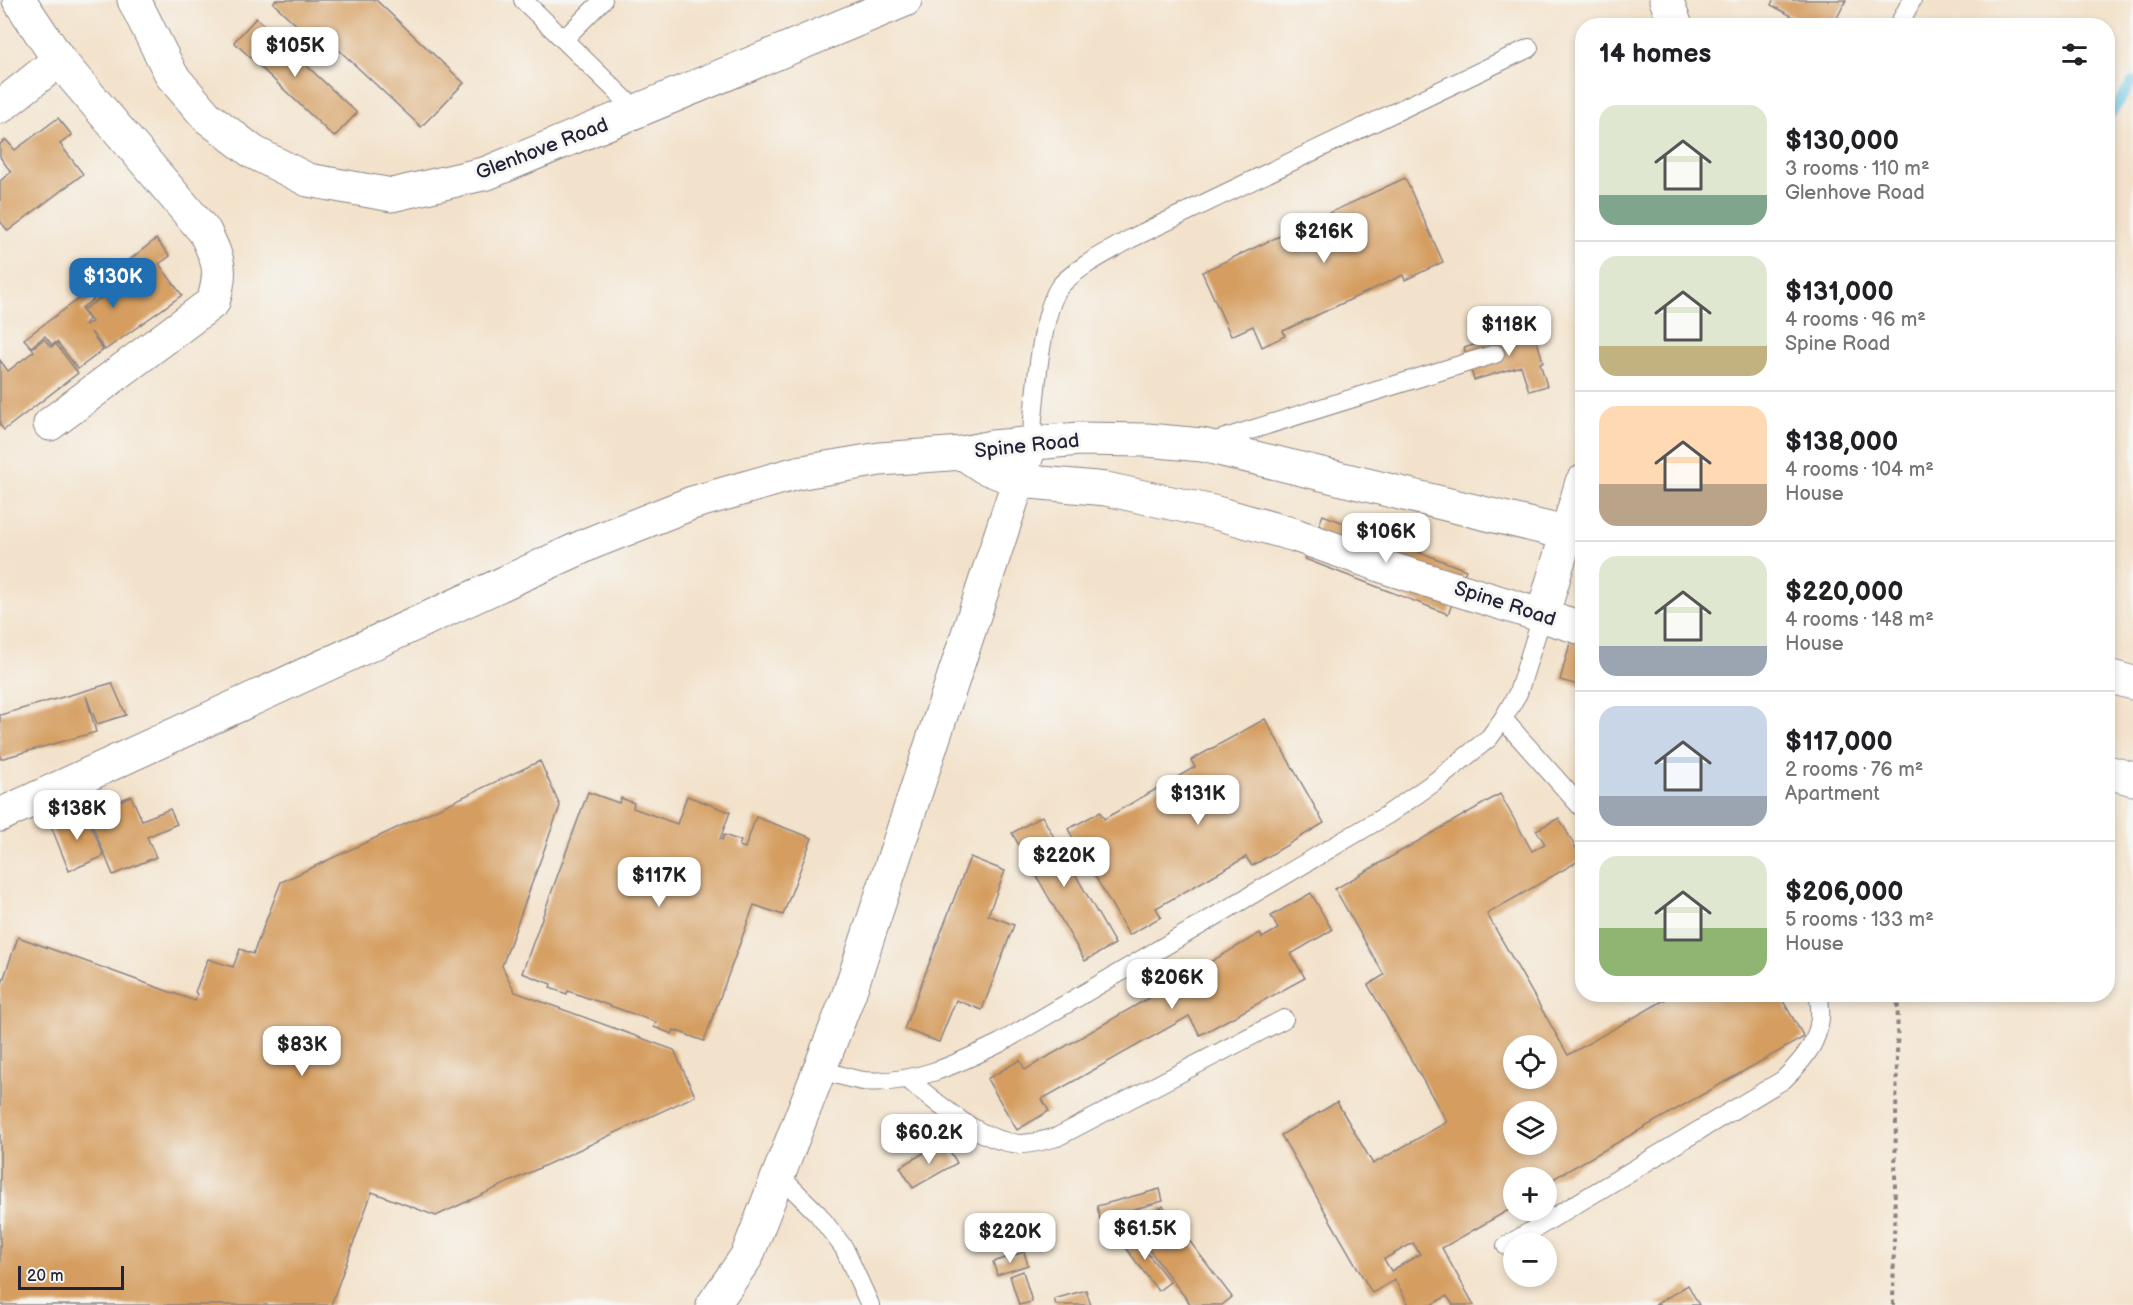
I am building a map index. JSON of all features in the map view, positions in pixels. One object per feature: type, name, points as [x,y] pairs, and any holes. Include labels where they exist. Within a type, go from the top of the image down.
[{"type":"street","points":[[20,0],[59,60],[205,232],[217,256],[221,278],[213,302],[50,424]]},
{"type":"street","name":"Glenhove Road","points":[[134,0],[172,76],[207,117],[253,152],[308,180],[392,195],[487,173],[901,1]]},
{"type":"street","points":[[1666,0],[1673,18]]},
{"type":"street","points":[[0,107],[59,60]]},
{"type":"street","name":"Spine Road","points":[[963,453],[992,447],[1078,439],[1202,445],[1575,535]]},
{"type":"street","points":[[713,1305],[747,1256],[849,994],[1031,443]]},
{"type":"street","points":[[0,815],[580,548],[692,503],[797,473],[880,459],[963,453]]},
{"type":"street","name":"Spine Road","points":[[963,453],[984,467],[1020,481],[1106,489],[1213,512],[1295,535],[1575,626]]},
{"type":"street","points":[[1542,617],[1575,537]]},
{"type":"street","points":[[2115,678],[2133,683]]},
{"type":"street","points":[[2115,774],[2133,779]]},
{"type":"lane","points":[[523,0],[638,112]]},
{"type":"lane","points":[[564,39],[603,0]]},
{"type":"lane","points":[[1902,18],[1912,0]]},
{"type":"lane","points":[[1031,443],[1040,353],[1050,314],[1059,287],[1078,270],[1130,239],[1529,48]]},
{"type":"lane","points":[[1202,445],[1494,354]]},
{"type":"lane","points":[[820,1070],[864,1081],[907,1079],[949,1068],[1000,1043],[1377,821],[1489,738],[1518,693],[1542,617]]},
{"type":"lane","points":[[1503,719],[1575,800]]},
{"type":"lane","points":[[1528,1233],[1783,1080],[1804,1060],[1815,1044],[1818,1002]]},
{"type":"lane","points":[[907,1079],[956,1116],[995,1140],[1022,1144],[1057,1137],[1284,1019]]},
{"type":"lane","points":[[778,1174],[818,1214],[844,1248],[870,1305]]},
{"type":"path","points":[[1893,1305],[1898,1002]]},
{"type":"building","points":[[276,0],[376,0],[464,83],[421,127],[339,50],[332,58],[273,3]]},
{"type":"building","points":[[1773,0],[1846,0],[1837,18],[1795,18],[1771,5]]},
{"type":"building","points":[[256,18],[357,113],[334,137],[234,42]]},
{"type":"building","points":[[58,118],[72,135],[60,144],[83,174],[8,231],[0,221],[0,181],[11,172],[0,157],[0,144],[6,140],[15,150]]},
{"type":"building","points":[[1405,178],[1443,262],[1405,280],[1403,275],[1283,331],[1285,336],[1262,347],[1253,326],[1231,336],[1202,272]]},
{"type":"building","points":[[156,239],[170,256],[159,264],[182,295],[105,350],[91,332],[103,350],[78,369],[57,342],[52,345],[45,336],[31,347],[24,339],[88,292],[94,299],[81,309],[89,319],[85,325],[92,322],[83,310],[123,283],[114,272]]},
{"type":"building","points":[[1533,327],[1547,386],[1529,391],[1521,366],[1474,380],[1464,348]]},
{"type":"building","points":[[44,339],[51,347],[56,344],[78,373],[4,430],[0,425],[0,360],[8,371],[34,351],[32,348]]},
{"type":"building","points":[[1323,515],[1466,570],[1448,614],[1305,559]]},
{"type":"building","points":[[1575,625],[1575,684],[1560,680]]},
{"type":"building","points":[[112,683],[126,715],[97,724],[86,696],[96,732],[0,759],[0,715]]},
{"type":"building","points":[[1265,719],[1324,823],[1252,866],[1246,857],[1156,908],[1161,917],[1129,935],[1068,829],[1100,812],[1104,819],[1195,767],[1191,760]]},
{"type":"building","points":[[540,761],[560,806],[502,966],[515,992],[674,1050],[695,1096],[436,1216],[372,1192],[331,1305],[0,1305],[0,989],[18,937],[195,1001],[197,994],[195,992],[208,959],[233,967],[240,949],[253,954],[281,882]]},
{"type":"building","points":[[588,792],[619,803],[621,798],[634,803],[633,808],[677,824],[687,796],[730,812],[720,839],[722,840],[724,835],[741,841],[739,846],[745,848],[756,817],[812,838],[783,915],[754,905],[704,1041],[674,1030],[672,1034],[654,1027],[656,1022],[568,991],[567,994],[550,988],[551,984],[522,973]]},
{"type":"building","points":[[1500,794],[1532,851],[1545,844],[1536,830],[1559,818],[1575,847],[1575,863],[1487,914],[1557,1035],[1503,1035],[1503,1089],[1557,1089],[1557,1036],[1568,1055],[1661,1002],[1784,1002],[1804,1037],[1557,1177],[1557,1167],[1503,1167],[1503,1213],[1442,1248],[1474,1305],[1453,1305],[1447,1296],[1431,1305],[1409,1305],[1395,1280],[1372,1293],[1281,1135],[1337,1102],[1373,1164],[1447,1122],[1368,985],[1384,975],[1335,889]],"holes":[[[1413,1243],[1420,1254],[1391,1271],[1384,1259]]]},
{"type":"building","points":[[131,796],[142,820],[170,809],[177,824],[147,837],[156,857],[113,875],[88,814]]},
{"type":"building","points":[[85,812],[104,856],[69,871],[51,826]]},
{"type":"building","points":[[1042,816],[1115,944],[1085,961],[1012,833]]},
{"type":"building","points":[[970,857],[1005,871],[988,915],[1014,925],[982,1010],[956,1000],[939,1042],[904,1029]]},
{"type":"building","points":[[1311,893],[1332,930],[1291,954],[1305,978],[1200,1035],[1189,1016],[1042,1099],[1049,1111],[1017,1130],[987,1079],[1020,1060],[1025,1070],[1260,933],[1262,938],[1278,929],[1271,916]]},
{"type":"building","points":[[944,1141],[957,1163],[913,1188],[900,1167]]},
{"type":"building","points":[[1160,1189],[1163,1201],[1100,1219],[1097,1206]]},
{"type":"building","points":[[1163,1206],[1232,1297],[1222,1305],[1191,1305],[1133,1229]]},
{"type":"building","points":[[1130,1231],[1170,1282],[1158,1291],[1119,1239]]},
{"type":"building","points":[[1024,1252],[1028,1265],[997,1275],[993,1262]]},
{"type":"building","points":[[1023,1271],[1032,1302],[1019,1305],[1010,1276]]},
{"type":"building","points":[[1688,1285],[1699,1305],[1655,1305]]},
{"type":"building","points":[[1086,1290],[1091,1305],[1056,1305],[1054,1299]]},
{"type":"waterway","points":[[2115,108],[2133,81]]}]
